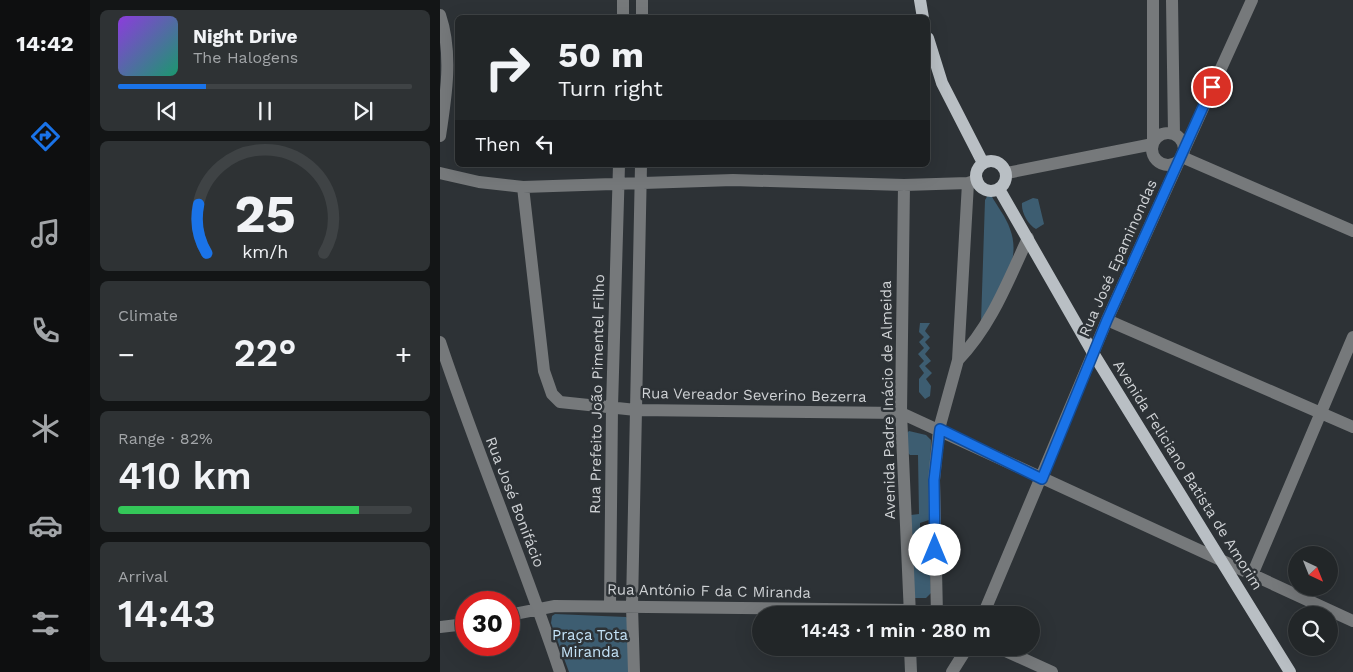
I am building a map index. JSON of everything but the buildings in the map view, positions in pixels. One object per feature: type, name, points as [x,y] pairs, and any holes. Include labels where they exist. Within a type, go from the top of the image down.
[{"type":"main road","points":[[920,0],[922,15]]},
{"type":"main road","points":[[930,44],[942,83],[983,162]]},
{"type":"main road","points":[[988,160],[998,161],[1002,164],[1006,173],[1005,182],[999,189],[985,190],[972,182],[977,170],[983,162],[988,160]]},
{"type":"main road","name":"Avenida Feliciano Batista de Amorim","points":[[999,189],[1094,353],[1290,672]]},
{"type":"street","points":[[623,0],[623,15]]},
{"type":"street","points":[[642,0],[642,15]]},
{"type":"street","points":[[1153,0],[1153,154],[1159,162],[1168,186]]},
{"type":"street","points":[[1159,162],[1174,164],[1182,157],[1184,143],[1174,134],[1172,0]]},
{"type":"street","name":"Rua José Epaminondas","points":[[987,606],[1042,479],[1107,320],[1252,0]]},
{"type":"street","points":[[440,136],[448,64],[441,24]]},
{"type":"street","points":[[1006,173],[1153,144],[1159,136],[1174,134]]},
{"type":"street","points":[[1182,157],[1353,231]]},
{"type":"street","name":"Rua Prefeito João Pimentel Filho","points":[[610,606],[612,407],[619,167]]},
{"type":"street","points":[[634,672],[632,606],[642,167]]},
{"type":"street","points":[[440,173],[479,182],[523,187],[733,180],[904,185],[972,182],[958,360],[940,429],[934,480],[937,606]]},
{"type":"street","name":"Avenida Padre Inácio de Almeida","points":[[904,185],[901,413],[910,606]]},
{"type":"street","name":"Rua Vereador Severino Bezerra","points":[[523,187],[536,314],[548,384],[555,398],[562,403],[636,410],[901,413],[940,429],[1042,479],[1353,621]]},
{"type":"street","points":[[958,360],[980,335],[997,306],[1028,238]]},
{"type":"street","points":[[1107,320],[1353,427]]},
{"type":"street","points":[[1252,575],[1353,337]]},
{"type":"street","name":"Rua José Bonifácio","points":[[440,342],[560,672]]},
{"type":"street","name":"Rua António F da C Miranda","points":[[520,612],[538,608],[610,606],[752,609]]},
{"type":"street","points":[[440,627],[455,625]]},
{"type":"street","points":[[910,656],[911,672]]},
{"type":"street","points":[[952,672],[962,656]]},
{"type":"street","points":[[1017,656],[1052,672]]},
{"type":"green space","points":[[988,195],[991,195],[1010,229],[1013,254],[1011,266],[1001,290],[981,323],[985,200]]},
{"type":"green space","points":[[1033,198],[1038,199],[1044,224],[1036,229],[1028,221],[1022,207],[1022,203]]},
{"type":"green space","points":[[920,323],[930,323],[925,331],[930,337],[925,342],[930,348],[925,354],[931,361],[925,366],[932,373],[926,379],[931,386],[930,396],[925,399],[919,392],[919,379],[924,373],[919,366],[924,361],[918,354],[924,348],[919,342],[924,337],[919,332]]},
{"type":"green space","points":[[909,431],[926,435],[931,440],[929,520],[920,523],[920,572],[930,574],[931,593],[926,598],[913,598],[911,515],[919,514],[918,455],[910,455],[908,453],[907,433]]},
{"type":"green space","name":"Praça Tota Miranda","points":[[555,614],[626,617],[629,619],[630,672],[569,672],[551,623],[552,616]]},
{"type":"route","points":[[935,550],[934,480],[940,429],[1042,479],[1107,320],[1212,87]]}]
